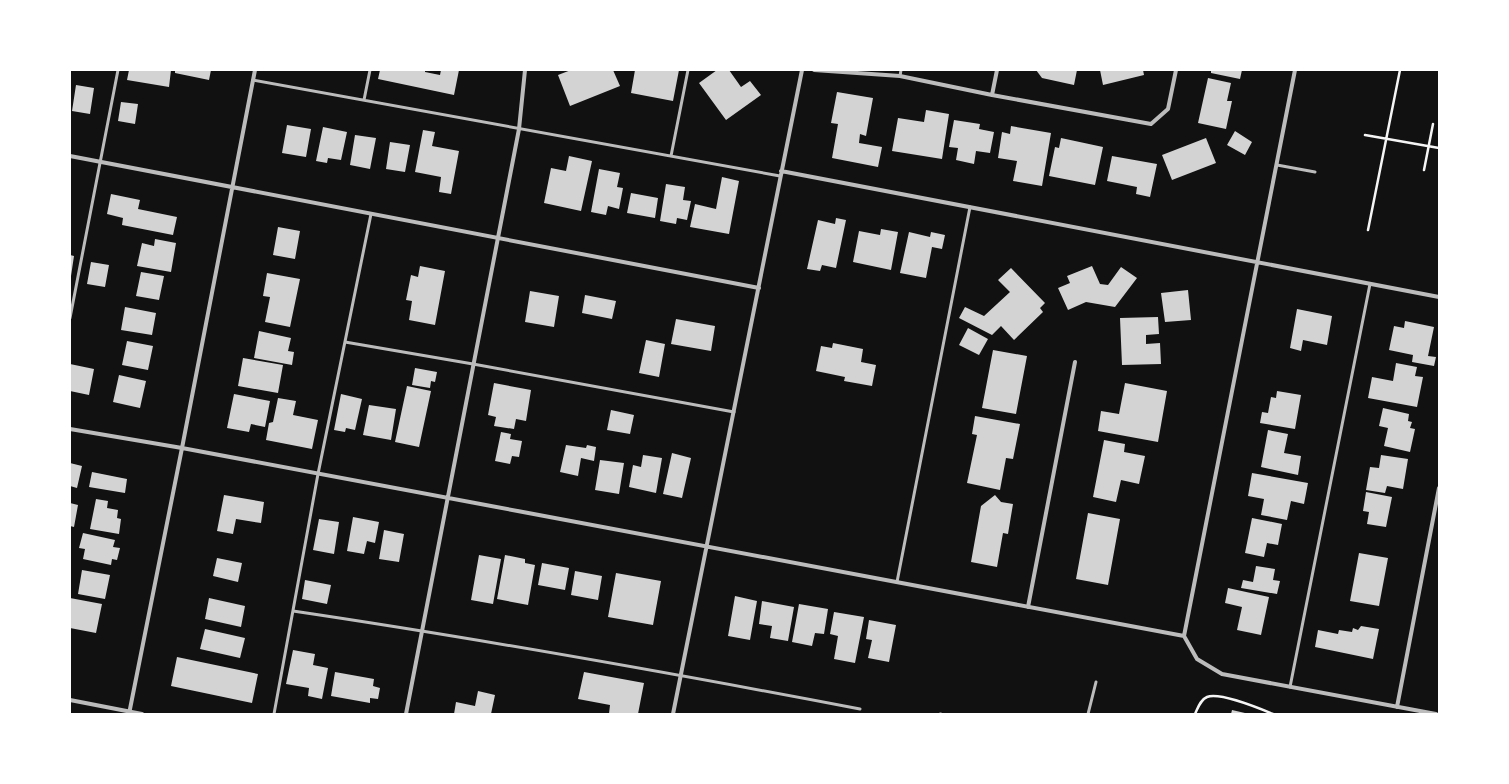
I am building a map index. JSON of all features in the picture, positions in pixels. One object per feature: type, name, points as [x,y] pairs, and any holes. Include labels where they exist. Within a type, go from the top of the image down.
[{"type":"street","points":[[129,713],[255,70]]},
{"type":"street","points":[[406,714],[519,129],[525,70]]},
{"type":"street","points":[[674,714],[802,70]]},
{"type":"street","points":[[814,70],[900,76],[1151,124],[1168,109],[1176,70]]},
{"type":"street","points":[[992,94],[997,70]]},
{"type":"street","points":[[1295,70],[1184,636],[1197,659],[1222,674],[1436,714]]},
{"type":"street","points":[[70,156],[759,288]]},
{"type":"street","points":[[781,171],[1439,297]]},
{"type":"street","points":[[1028,607],[1075,362]]},
{"type":"street","points":[[70,429],[182,448],[1184,636]]},
{"type":"street","points":[[1397,707],[1439,488]]},
{"type":"street","points":[[70,700],[129,713],[142,714]]},
{"type":"lane","points":[[70,318],[118,70]]},
{"type":"lane","points":[[364,100],[370,70]]},
{"type":"lane","points":[[671,156],[688,70]]},
{"type":"lane","points":[[900,76],[901,70]]},
{"type":"lane","points":[[253,80],[780,176]]},
{"type":"lane","points":[[1276,165],[1316,172]]},
{"type":"lane","points":[[897,582],[970,207]]},
{"type":"lane","points":[[274,714],[318,474],[371,214]]},
{"type":"lane","points":[[1290,686],[1370,284]]},
{"type":"lane","points":[[345,342],[734,412]]},
{"type":"lane","points":[[292,611],[422,630],[860,708]]},
{"type":"lane","points":[[1088,714],[1096,682]]},
{"type":"path","points":[[1368,230],[1400,70]]},
{"type":"path","points":[[1424,170],[1433,124]]},
{"type":"path","points":[[1365,135],[1439,148]]},
{"type":"path","points":[[1195,714],[1200,702],[1208,697],[1216,696],[1232,699],[1274,714]]},
{"type":"building","points":[[129,70],[171,70],[169,87],[127,80]]},
{"type":"building","points":[[175,70],[211,70],[209,80],[175,73]]},
{"type":"building","points":[[380,70],[425,70],[425,72],[440,75],[441,70],[459,70],[454,95],[378,79]]},
{"type":"building","points":[[571,70],[613,70],[620,86],[570,106],[558,75]]},
{"type":"building","points":[[635,70],[679,70],[673,101],[631,93]]},
{"type":"building","points":[[717,70],[729,70],[741,87],[750,81],[761,95],[726,120],[699,83]]},
{"type":"building","points":[[1036,70],[1077,70],[1074,85],[1042,78]]},
{"type":"building","points":[[1100,70],[1143,70],[1144,75],[1103,85]]},
{"type":"building","points":[[1211,70],[1242,70],[1240,79],[1211,73]]},
{"type":"building","points":[[1208,78],[1231,83],[1227,101],[1232,101],[1226,129],[1198,123]]},
{"type":"building","points":[[76,85],[94,88],[90,114],[72,111]]},
{"type":"building","points":[[837,92],[873,98],[866,136],[860,134],[859,143],[882,147],[878,167],[832,158],[838,124],[831,123]]},
{"type":"building","points":[[121,102],[138,104],[135,124],[118,121]]},
{"type":"building","points":[[926,110],[949,114],[942,159],[892,151],[898,118],[924,122]]},
{"type":"building","points":[[954,120],[980,124],[979,129],[994,132],[990,153],[976,151],[974,164],[956,160],[958,148],[949,147]]},
{"type":"building","points":[[287,125],[311,129],[306,157],[282,153]]},
{"type":"building","points":[[1011,126],[1051,133],[1042,186],[1013,181],[1017,161],[998,158],[1002,132],[1010,134]]},
{"type":"building","points":[[323,127],[347,132],[341,160],[328,158],[327,163],[316,161]]},
{"type":"building","points":[[423,130],[435,132],[432,146],[459,151],[451,194],[439,192],[441,177],[415,172]]},
{"type":"building","points":[[1235,131],[1252,142],[1245,155],[1227,145]]},
{"type":"building","points":[[355,135],[376,138],[370,169],[350,165]]},
{"type":"building","points":[[1061,138],[1103,147],[1095,185],[1049,176],[1055,147],[1059,148]]},
{"type":"building","points":[[1206,138],[1216,163],[1172,180],[1162,155]]},
{"type":"building","points":[[390,142],[410,145],[405,172],[386,169]]},
{"type":"building","points":[[569,156],[592,161],[581,211],[544,203],[551,168],[566,171]]},
{"type":"building","points":[[1112,156],[1157,164],[1150,197],[1136,194],[1137,187],[1107,181]]},
{"type":"building","points":[[599,169],[620,173],[617,187],[623,188],[619,209],[608,206],[606,215],[591,212]]},
{"type":"building","points":[[722,177],[739,181],[729,234],[690,227],[695,204],[716,209]]},
{"type":"building","points":[[666,184],[685,187],[683,200],[691,201],[687,220],[677,218],[676,224],[660,221]]},
{"type":"building","points":[[631,193],[658,198],[655,218],[627,213]]},
{"type":"building","points":[[111,194],[140,200],[138,209],[177,217],[173,235],[122,225],[123,218],[107,214]]},
{"type":"building","points":[[836,218],[846,220],[836,268],[822,265],[820,271],[807,269],[818,220],[835,224]]},
{"type":"building","points":[[278,227],[300,231],[295,259],[273,255]]},
{"type":"building","points":[[881,229],[898,232],[891,270],[853,262],[859,231],[880,235]]},
{"type":"building","points":[[909,232],[930,237],[931,232],[945,235],[942,249],[932,247],[926,278],[900,273]]},
{"type":"building","points":[[155,239],[176,243],[171,272],[137,266],[142,243],[154,246]]},
{"type":"building","points":[[70,255],[74,256],[71,276],[70,276]]},
{"type":"building","points":[[91,262],[109,265],[105,287],[87,284]]},
{"type":"building","points":[[420,266],[445,271],[435,325],[409,320],[412,301],[406,300],[411,275],[418,277]]},
{"type":"building","points":[[1092,266],[1100,284],[1108,285],[1121,267],[1137,278],[1115,307],[1086,302],[1068,310],[1058,288],[1070,283],[1067,276]]},
{"type":"building","points":[[1011,268],[1045,303],[1040,308],[1043,312],[1014,340],[1001,326],[992,335],[959,318],[965,307],[984,316],[1010,292],[998,280]]},
{"type":"building","points":[[141,272],[164,276],[159,300],[136,296]]},
{"type":"building","points":[[267,273],[300,279],[290,327],[265,322],[270,297],[263,296]]},
{"type":"building","points":[[1188,290],[1191,320],[1165,322],[1161,293]]},
{"type":"building","points":[[530,291],[559,296],[554,327],[525,322]]},
{"type":"building","points":[[585,295],[616,301],[612,319],[582,313]]},
{"type":"building","points":[[125,307],[156,313],[152,335],[121,330]]},
{"type":"building","points":[[1297,309],[1332,316],[1327,345],[1303,340],[1301,351],[1290,348]]},
{"type":"building","points":[[1158,317],[1159,334],[1146,335],[1146,344],[1160,343],[1161,364],[1122,365],[1120,318]]},
{"type":"building","points":[[676,319],[715,326],[711,351],[671,344]]},
{"type":"building","points":[[1405,321],[1434,327],[1428,356],[1436,357],[1434,366],[1412,362],[1413,355],[1389,350],[1394,326],[1404,328]]},
{"type":"building","points":[[968,328],[988,339],[979,355],[959,345]]},
{"type":"building","points":[[259,331],[291,338],[288,351],[294,352],[292,365],[254,358]]},
{"type":"building","points":[[646,340],[665,344],[659,377],[639,373]]},
{"type":"building","points":[[127,341],[153,346],[148,370],[122,365]]},
{"type":"building","points":[[833,343],[863,349],[861,362],[876,365],[872,386],[844,381],[845,377],[816,371],[821,346],[832,348]]},
{"type":"building","points":[[993,350],[1027,356],[1016,414],[982,408]]},
{"type":"building","points":[[243,358],[283,365],[278,393],[238,386]]},
{"type":"building","points":[[1396,363],[1417,367],[1415,376],[1423,377],[1417,407],[1368,398],[1372,377],[1393,381]]},
{"type":"building","points":[[70,364],[94,369],[89,395],[70,391]]},
{"type":"building","points":[[415,368],[437,372],[435,382],[431,381],[430,388],[412,385]]},
{"type":"building","points":[[119,375],[146,381],[140,408],[113,402]]},
{"type":"building","points":[[494,383],[531,390],[526,421],[516,419],[514,429],[494,426],[496,417],[488,415]]},
{"type":"building","points":[[1125,383],[1167,391],[1158,442],[1098,431],[1101,411],[1119,414]]},
{"type":"building","points":[[407,386],[431,391],[419,447],[395,442]]},
{"type":"building","points":[[1277,391],[1301,395],[1295,429],[1260,423],[1262,412],[1268,413],[1271,397],[1276,398]]},
{"type":"building","points":[[234,394],[270,401],[265,427],[251,424],[249,432],[227,428]]},
{"type":"building","points":[[341,394],[362,399],[355,430],[346,428],[345,432],[334,430]]},
{"type":"building","points":[[278,398],[296,401],[293,415],[318,420],[312,449],[266,440],[269,423],[273,422]]},
{"type":"building","points":[[369,405],[396,409],[391,440],[363,435]]},
{"type":"building","points":[[1383,408],[1409,414],[1408,421],[1412,422],[1410,428],[1415,429],[1410,452],[1384,446],[1388,428],[1379,426]]},
{"type":"building","points":[[611,410],[634,415],[630,434],[607,430]]},
{"type":"building","points":[[975,416],[1020,424],[1013,459],[1006,458],[1000,490],[967,483],[977,435],[972,434]]},
{"type":"building","points":[[1268,430],[1288,434],[1284,453],[1301,456],[1298,475],[1261,467]]},
{"type":"building","points":[[501,432],[511,434],[510,439],[522,441],[519,457],[512,456],[510,464],[495,461]]},
{"type":"building","points":[[1104,440],[1125,444],[1124,452],[1145,456],[1139,484],[1121,480],[1116,502],[1093,497]]},
{"type":"building","points":[[566,445],[586,448],[587,445],[596,447],[594,461],[581,458],[578,476],[560,472]]},
{"type":"building","points":[[672,453],[691,458],[682,498],[663,494]]},
{"type":"building","points":[[643,455],[662,458],[656,493],[629,487],[633,465],[641,467]]},
{"type":"building","points":[[1381,455],[1408,459],[1403,489],[1387,486],[1385,493],[1366,490],[1370,467],[1379,468]]},
{"type":"building","points":[[600,460],[624,463],[619,494],[595,490]]},
{"type":"building","points":[[70,463],[82,466],[77,488],[70,486]]},
{"type":"building","points":[[92,472],[127,479],[125,493],[89,487]]},
{"type":"building","points":[[1252,473],[1308,483],[1304,504],[1291,501],[1287,520],[1261,515],[1264,499],[1248,496]]},
{"type":"building","points":[[1366,492],[1392,497],[1386,527],[1367,524],[1369,512],[1363,511]]},
{"type":"building","points":[[224,495],[264,502],[261,523],[236,519],[233,534],[217,531]]},
{"type":"building","points":[[995,495],[1001,502],[1013,504],[1008,534],[1003,533],[997,567],[971,562],[981,506]]},
{"type":"building","points":[[96,499],[108,501],[107,508],[118,510],[117,518],[121,519],[119,534],[90,529]]},
{"type":"building","points":[[70,503],[78,505],[74,527],[70,526]]},
{"type":"building","points":[[1088,513],[1120,519],[1108,585],[1076,579]]},
{"type":"building","points":[[353,517],[379,522],[375,543],[367,541],[364,554],[347,551]]},
{"type":"building","points":[[1252,518],[1282,524],[1278,545],[1267,543],[1264,557],[1245,553]]},
{"type":"building","points":[[319,519],[339,522],[334,554],[313,550]]},
{"type":"building","points":[[384,530],[404,534],[399,562],[379,559]]},
{"type":"building","points":[[83,533],[115,540],[113,547],[120,548],[117,560],[112,559],[111,565],[83,559],[85,549],[79,548]]},
{"type":"building","points":[[1359,553],[1388,558],[1379,606],[1350,601]]},
{"type":"building","points":[[479,555],[501,559],[493,604],[471,600]]},
{"type":"building","points":[[505,555],[525,559],[525,563],[535,565],[528,605],[497,599]]},
{"type":"building","points":[[217,558],[242,563],[238,582],[213,576]]},
{"type":"building","points":[[542,563],[569,568],[565,590],[538,585]]},
{"type":"building","points":[[1256,566],[1275,569],[1273,580],[1280,581],[1277,594],[1241,588],[1243,580],[1253,582]]},
{"type":"building","points":[[82,570],[110,575],[105,599],[78,594]]},
{"type":"building","points":[[575,571],[602,576],[598,600],[571,595]]},
{"type":"building","points":[[616,573],[661,581],[653,625],[608,617]]},
{"type":"building","points":[[305,580],[331,585],[327,604],[302,599]]},
{"type":"building","points":[[1228,588],[1269,597],[1261,635],[1237,630],[1242,607],[1225,603]]},
{"type":"building","points":[[735,596],[757,601],[750,640],[728,636]]},
{"type":"building","points":[[70,598],[102,604],[96,633],[70,628]]},
{"type":"building","points":[[209,598],[245,606],[241,627],[205,619]]},
{"type":"building","points":[[762,601],[794,607],[788,641],[770,638],[772,626],[759,624]]},
{"type":"building","points":[[799,604],[828,609],[824,634],[815,633],[812,646],[792,642]]},
{"type":"building","points":[[834,612],[864,617],[855,663],[834,659],[838,636],[830,634]]},
{"type":"building","points":[[869,620],[896,625],[889,662],[868,658],[872,640],[866,639]]},
{"type":"building","points":[[1361,626],[1379,629],[1373,659],[1315,647],[1318,630],[1338,634],[1339,630],[1352,632],[1353,628],[1358,630]]},
{"type":"building","points":[[205,629],[245,638],[240,658],[200,649]]},
{"type":"building","points":[[293,650],[315,654],[313,665],[328,668],[322,699],[308,696],[309,688],[286,684]]},
{"type":"building","points":[[177,657],[258,674],[252,703],[171,686]]},
{"type":"building","points":[[335,672],[374,679],[373,686],[380,688],[378,699],[370,698],[370,703],[331,696]]},
{"type":"building","points":[[584,672],[644,683],[638,714],[609,714],[610,705],[578,699]]},
{"type":"building","points":[[478,691],[495,695],[491,714],[454,714],[456,702],[475,706]]},
{"type":"building","points":[[1232,710],[1245,713],[1245,714],[1231,714]]}]
